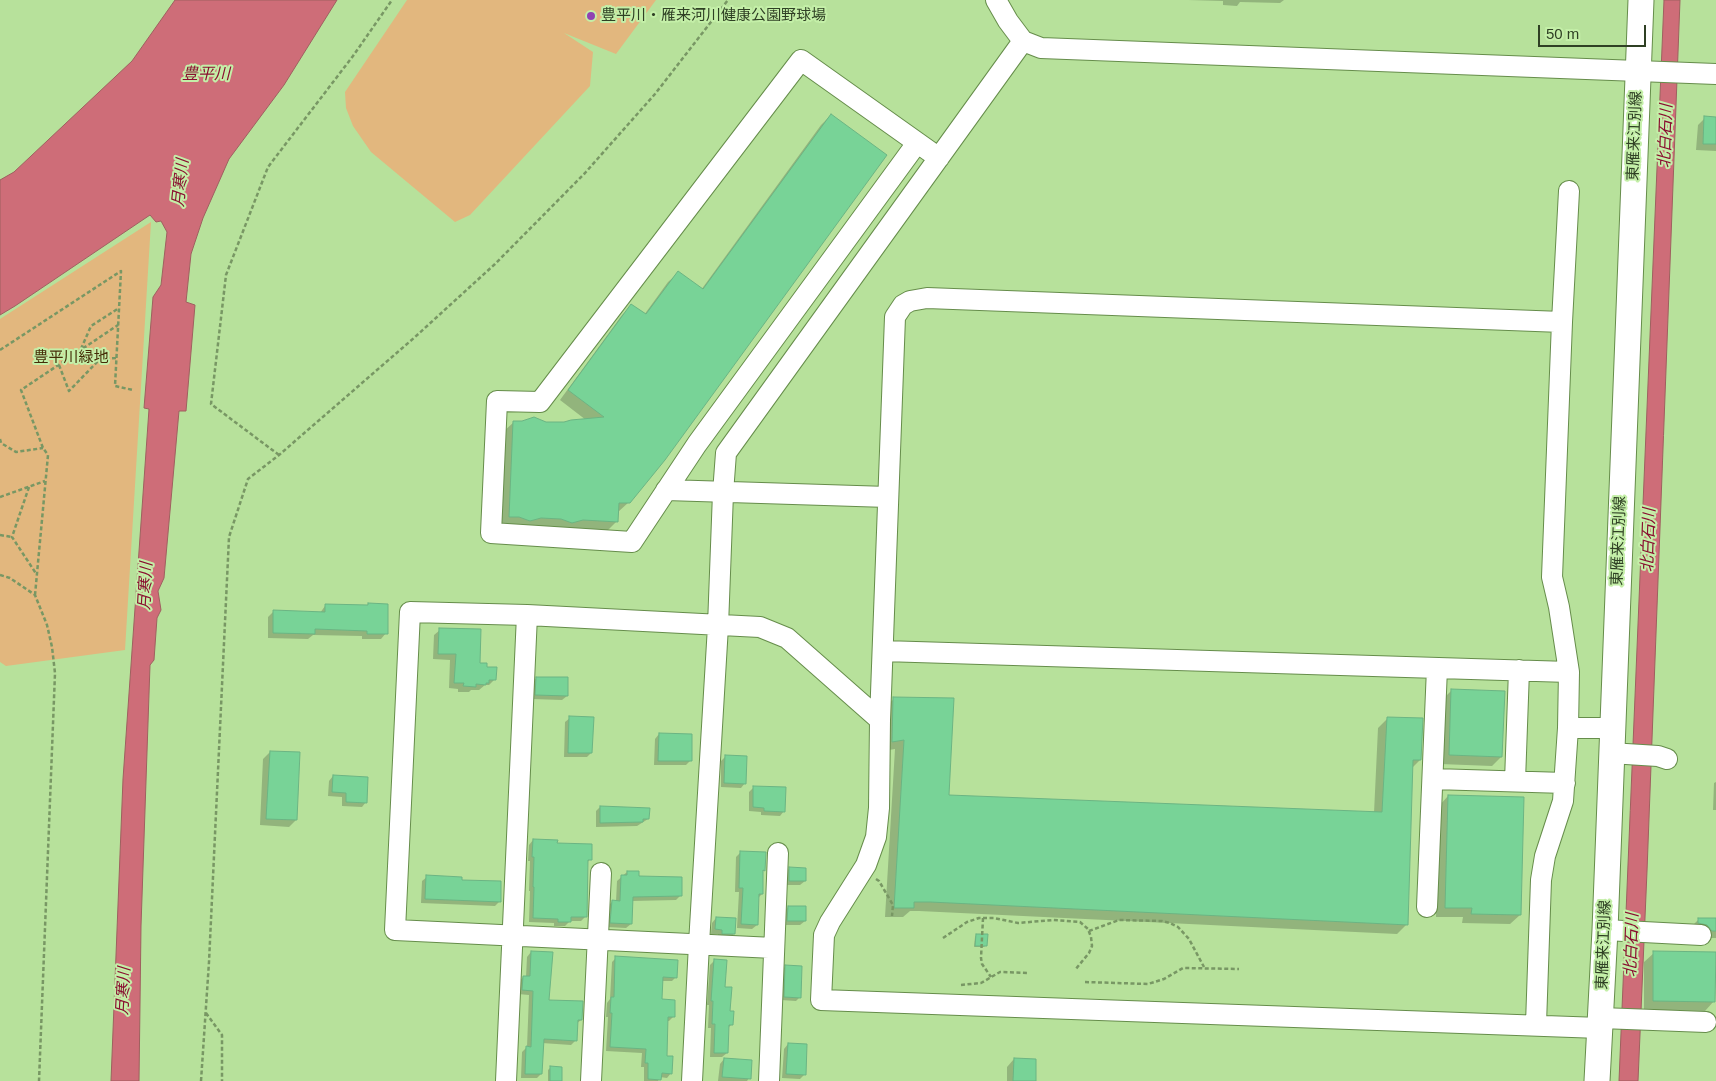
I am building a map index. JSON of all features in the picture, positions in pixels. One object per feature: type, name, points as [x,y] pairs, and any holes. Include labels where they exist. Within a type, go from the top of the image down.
[{"type":"main road","name":"東雁来江別線","points":[[1597,1081],[1606,1021],[1618,754],[1612,728],[1645,71],[1641,0]]},
{"type":"street","points":[[996,0],[1008,22],[1023,41],[1041,48],[1716,74]]},
{"type":"street","points":[[692,1081],[726,453],[1023,41]]},
{"type":"street","points":[[917,142],[697,444],[632,542],[491,533],[496,401],[540,402],[802,60],[917,142],[939,158]]},
{"type":"street","points":[[1536,1024],[1541,880],[1545,856],[1564,801],[1568,728],[1569,672],[1559,607],[1552,577],[1562,322],[1570,191]]},
{"type":"street","points":[[1562,322],[927,298],[910,301],[903,305],[896,317],[880,720],[879,808],[876,837],[862,871],[830,922],[824,936],[822,1000],[1536,1024],[1651,1019],[1706,1022]]},
{"type":"street","points":[[666,490],[888,497]]},
{"type":"street","points":[[774,948],[395,930],[410,612],[527,615],[760,627],[787,638],[880,720]]},
{"type":"street","points":[[506,1081],[527,615]]},
{"type":"street","points":[[883,651],[1569,672]]},
{"type":"street","points":[[1427,907],[1437,668]]},
{"type":"street","points":[[1515,781],[1519,670]]},
{"type":"street","points":[[1568,728],[1612,728]]},
{"type":"street","points":[[1618,754],[1662,757]]},
{"type":"street","points":[[1433,779],[1564,783]]},
{"type":"street","points":[[769,1081],[778,853]]},
{"type":"street","points":[[591,1081],[601,873]]},
{"type":"street","points":[[1609,930],[1701,935]]},
{"type":"path","points":[[279,455],[211,404],[226,275],[268,167],[353,56],[392,0]]},
{"type":"path","points":[[201,1081],[209,962],[229,537],[248,479],[279,455],[416,337],[495,264],[578,180],[655,94],[728,0]]},
{"type":"path","points":[[0,350],[121,270],[115,386],[134,390]]},
{"type":"path","points":[[80,350],[91,326],[119,308]]},
{"type":"path","points":[[38,1081],[55,674],[47,625],[35,596],[48,454],[43,448],[21,390],[118,325]]},
{"type":"path","points":[[59,364],[69,391],[100,359],[116,358]]},
{"type":"path","points":[[0,439],[1,443],[16,452],[43,448]]},
{"type":"path","points":[[0,497],[45,481]]},
{"type":"path","points":[[12,537],[29,487]]},
{"type":"path","points":[[0,535],[12,537],[36,575]]},
{"type":"path","points":[[0,575],[10,578],[35,596]]},
{"type":"path","points":[[862,871],[879,881],[893,905],[892,916]]},
{"type":"path","points":[[983,918],[981,958],[982,964],[991,977]]},
{"type":"path","points":[[943,938],[967,922],[983,918],[994,918],[1018,923],[1053,920],[1080,922],[1089,931],[1092,946],[1089,953],[1075,970]]},
{"type":"path","points":[[1089,931],[1119,920],[1162,921],[1170,923],[1178,927],[1189,939],[1204,968]]},
{"type":"path","points":[[1085,982],[1148,984],[1183,968],[1238,969]]},
{"type":"path","points":[[961,985],[981,983],[1000,972],[1028,973]]},
{"type":"path","points":[[205,1012],[222,1034],[222,1081]]},
{"type":"green space","points":[[407,0],[656,0],[616,54],[564,33],[593,52],[590,86],[470,215],[455,222],[371,152],[353,126],[346,108],[345,92]]},
{"type":"green space","name":"豊平川緑地","points":[[151,222],[125,650],[6,666],[0,662],[0,319]]},
{"type":"water","name":"豊平川","points":[[175,0],[337,0],[284,85],[229,159],[203,218],[191,254],[186,302],[195,305],[186,411],[179,411],[164,578],[158,591],[161,610],[157,618],[154,660],[150,665],[141,926],[139,1081],[111,1081],[123,779],[149,409],[144,408],[153,297],[161,285],[167,232],[161,221],[156,222],[150,215],[0,315],[0,180],[14,172],[132,61]]},
{"type":"water","name":"北白石川","points":[[1664,0],[1680,0],[1647,871],[1638,1081],[1619,1081]]},
{"type":"building","points":[[831,114],[887,155],[665,460],[630,503],[619,503],[618,522],[583,520],[572,523],[561,519],[541,518],[530,521],[519,517],[509,517],[513,421],[522,421],[534,417],[546,422],[564,422],[604,417],[568,390],[631,304],[646,314],[678,271],[703,289]]},
{"type":"building","points":[[1704,116],[1716,117],[1716,144],[1703,144]]},
{"type":"building","points":[[368,603],[388,604],[388,634],[367,634],[367,631],[315,629],[315,634],[273,633],[273,610],[325,612],[325,604],[368,605]]},
{"type":"building","points":[[439,628],[481,629],[480,663],[487,663],[487,667],[497,667],[496,680],[489,680],[489,683],[486,683],[486,685],[476,684],[476,687],[463,686],[464,683],[454,683],[456,654],[438,654]]},
{"type":"building","points":[[536,677],[568,677],[568,696],[535,695]]},
{"type":"building","points":[[1451,689],[1505,691],[1502,757],[1449,755]]},
{"type":"building","points":[[893,697],[954,698],[949,795],[1382,812],[1387,717],[1423,718],[1421,760],[1413,760],[1408,925],[930,902],[914,902],[914,908],[894,908],[904,740],[892,742]]},
{"type":"building","points":[[569,716],[594,717],[592,753],[568,753]]},
{"type":"building","points":[[659,733],[692,734],[692,761],[658,761]]},
{"type":"building","points":[[270,751],[300,752],[297,820],[266,819]]},
{"type":"building","points":[[725,755],[747,756],[746,784],[724,783]]},
{"type":"building","points":[[333,775],[368,777],[367,803],[346,802],[346,793],[332,792]]},
{"type":"building","points":[[753,786],[786,787],[785,812],[764,811],[764,808],[753,807]]},
{"type":"building","points":[[1448,795],[1524,797],[1521,915],[1471,914],[1472,908],[1445,908]]},
{"type":"building","points":[[600,806],[650,808],[649,819],[643,819],[643,822],[600,823]]},
{"type":"building","points":[[533,839],[558,840],[557,843],[592,844],[592,860],[588,860],[587,917],[571,917],[571,922],[558,922],[558,919],[533,918]]},
{"type":"building","points":[[740,851],[766,852],[765,871],[763,870],[763,894],[759,894],[758,925],[741,924],[743,888],[739,888]]},
{"type":"building","points":[[789,867],[806,868],[806,881],[789,881]]},
{"type":"building","points":[[627,871],[639,871],[639,876],[682,877],[682,896],[633,897],[632,924],[610,923],[612,900],[620,901],[621,875],[627,875]]},
{"type":"building","points":[[426,875],[462,877],[462,880],[501,881],[501,902],[425,899]]},
{"type":"building","points":[[788,906],[806,906],[806,921],[787,921]]},
{"type":"building","points":[[716,917],[736,918],[735,934],[722,934],[722,930],[715,929]]},
{"type":"building","points":[[1698,918],[1716,918],[1716,931],[1712,931],[1707,925],[1698,923]]},
{"type":"building","points":[[976,934],[988,934],[987,946],[975,946]]},
{"type":"building","points":[[531,951],[553,952],[549,1000],[583,1001],[582,1020],[578,1020],[577,1041],[544,1039],[542,1074],[525,1074],[526,1046],[531,1047],[533,991],[522,990],[523,976],[530,976]]},
{"type":"building","points":[[1653,951],[1716,952],[1715,1002],[1653,1001]]},
{"type":"building","points":[[615,956],[678,960],[677,978],[663,977],[662,999],[675,1000],[675,1017],[668,1017],[667,1056],[673,1056],[672,1074],[662,1073],[661,1080],[648,1079],[648,1063],[645,1063],[646,1049],[610,1047],[612,1013],[610,1013],[611,997],[614,997]]},
{"type":"building","points":[[714,959],[727,960],[725,987],[732,987],[730,1011],[734,1011],[733,1025],[729,1025],[728,1053],[714,1053],[715,1024],[712,1024],[713,1001],[711,1001]]},
{"type":"building","points":[[785,965],[802,966],[801,998],[784,997]]},
{"type":"building","points":[[788,1043],[807,1044],[806,1075],[786,1074]]},
{"type":"building","points":[[724,1058],[752,1060],[751,1079],[722,1077]]},
{"type":"building","points":[[1014,1058],[1036,1059],[1036,1081],[1013,1081]]},
{"type":"building","points":[[550,1066],[562,1067],[562,1081],[550,1081]]},
{"type":"place","name":"豊平川・雁来河川健康公園野球場","points":[[591,16]]},
{"type":"water label","name":"月寒川","points":[[181,183]]},
{"type":"water label","name":"月寒川","points":[[146,586]]},
{"type":"water label","name":"月寒川","points":[[124,991]]}]
